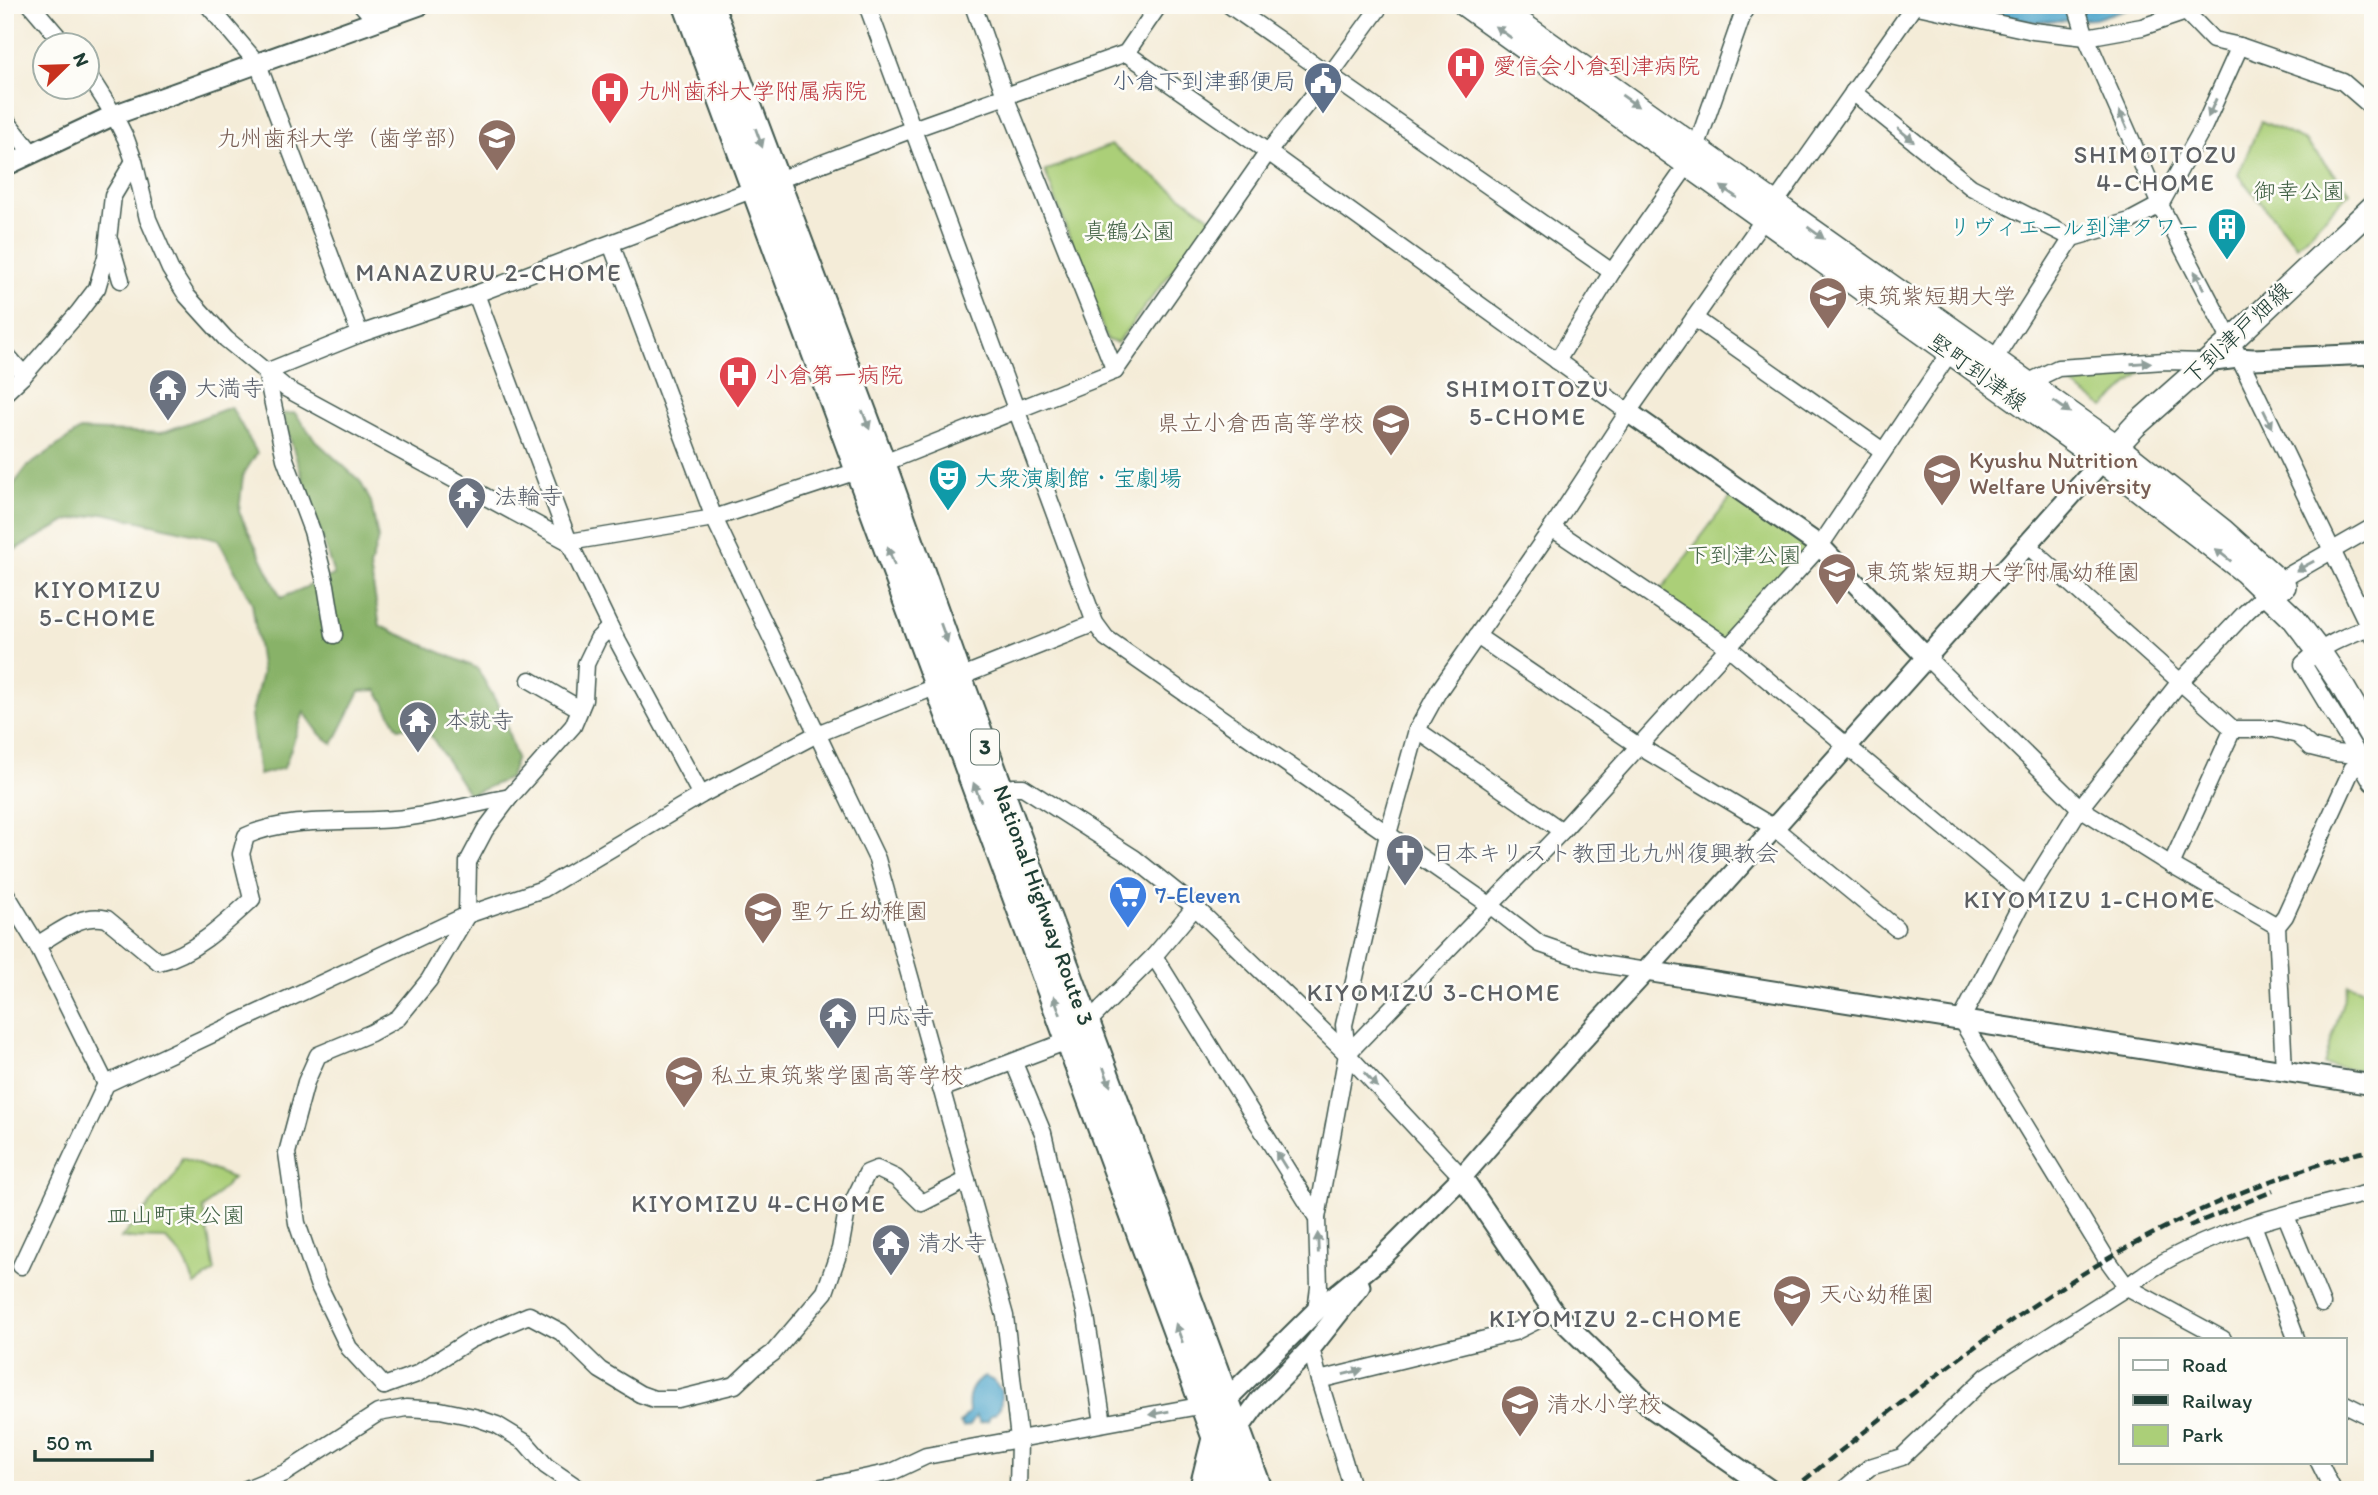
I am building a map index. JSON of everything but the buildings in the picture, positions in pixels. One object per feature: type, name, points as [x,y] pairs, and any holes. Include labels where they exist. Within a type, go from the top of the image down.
[{"type":"highway","name":"National Highway Route 3","points":[[687,5],[766,185]]},
{"type":"highway","name":"National Highway Route 3","points":[[710,5],[766,185],[1225,1430],[1259,1490]]},
{"type":"highway","name":"National Highway Route 3","points":[[949,681],[1002,792],[1079,1032]]},
{"type":"highway","name":"National Highway Route 3","points":[[1225,1430],[1224,1459],[1236,1490]]},
{"type":"main road","name":"堅町到津線","points":[[1465,5],[1994,360],[2027,383],[2109,453]]},
{"type":"main road","name":"堅町到津線","points":[[1495,5],[1692,156]]},
{"type":"main road","name":"下到津戸畑線","points":[[2109,453],[2206,362],[2235,349],[2373,207]]},
{"type":"main road","name":"堅町到津線","points":[[1770,211],[1950,352],[2109,453],[2223,531],[2325,646],[2373,708]]},
{"type":"main road","name":"堅町到津線","points":[[2325,646],[2364,752]]},
{"type":"street","points":[[32,5],[54,32]]},
{"type":"street","points":[[208,5],[258,64],[360,334]]},
{"type":"street","points":[[362,5],[376,21]]},
{"type":"street","points":[[5,166],[114,115],[419,5]]},
{"type":"street","points":[[867,5],[1095,623],[1106,638],[1491,906],[1539,944],[1595,963],[2373,1085]]},
{"type":"street","points":[[973,5],[1005,96],[1115,371]]},
{"type":"street","points":[[266,372],[360,334],[476,294],[1126,53],[1159,5]]},
{"type":"street","points":[[1228,5],[1612,272]]},
{"type":"street","points":[[102,96],[114,115],[135,161],[148,219],[170,269],[187,296],[226,339],[287,389],[569,542],[714,518],[870,466],[1115,371],[1268,152],[1330,75],[1381,5]]},
{"type":"street","points":[[1316,1311],[1319,1287],[1317,1218],[1347,1054],[1345,1025],[1388,834],[1417,730],[1438,692],[1552,528],[1628,412],[1913,5],[2033,31],[2142,27],[2192,9],[2213,40],[2240,46],[2343,82],[2373,108]]},
{"type":"street","points":[[2076,5],[2084,31],[2160,205],[2235,349],[2371,631],[2325,646]]},
{"type":"street","points":[[1557,361],[1612,272],[1692,156],[1739,8]]},
{"type":"street","points":[[1994,360],[2072,238],[2130,221],[2160,205],[2204,126],[2240,46]]},
{"type":"street","points":[[1126,53],[1820,546],[1926,657],[2080,808],[2171,865],[2277,926]]},
{"type":"street","points":[[1853,92],[1971,187],[2072,238]]},
{"type":"street","points":[[5,119],[32,152]]},
{"type":"street","points":[[5,394],[97,288],[109,238],[113,196],[135,161]]},
{"type":"street","points":[[109,238],[121,280]]},
{"type":"street","points":[[611,244],[714,518],[877,859],[1005,1316],[1019,1439],[1018,1490]]},
{"type":"street","points":[[476,294],[569,542],[610,626],[701,795]]},
{"type":"street","points":[[1694,318],[1883,451]]},
{"type":"street","points":[[2235,349],[2253,359],[2373,354]]},
{"type":"street","points":[[5,352],[24,375]]},
{"type":"street","points":[[1347,1054],[1562,831],[1637,745],[1820,546],[1950,352]]},
{"type":"street","points":[[2027,383],[2058,369],[2165,361],[2206,362]]},
{"type":"street","points":[[266,372],[285,459],[312,531],[326,585],[334,635]]},
{"type":"street","points":[[807,1490],[892,1472],[926,1456],[1103,1423],[1250,1375],[1316,1311],[1382,1257],[1462,1177],[2109,453]]},
{"type":"street","points":[[1961,1020],[2026,895],[2080,808],[2179,683],[2273,586],[2373,527]]},
{"type":"street","points":[[1552,528],[1727,646],[2026,895]]},
{"type":"street","points":[[2027,545],[2233,729],[2274,729],[2298,735],[2311,747],[2335,753],[2364,752]]},
{"type":"street","points":[[21,1266],[106,1084],[467,915],[543,889],[701,795],[817,734],[1095,623]]},
{"type":"street","points":[[384,1386],[349,1348],[318,1284],[297,1223],[287,1153],[306,1082],[318,1055],[371,1033],[398,1018],[416,999],[435,971],[467,915],[468,862],[485,830],[510,797],[573,726],[584,700],[586,664],[598,639],[610,626]]},
{"type":"street","points":[[1477,636],[1637,745],[1773,827],[1896,928]]},
{"type":"street","points":[[530,680],[580,709]]},
{"type":"street","points":[[2171,865],[2233,729]]},
{"type":"street","points":[[1417,730],[1562,831]]},
{"type":"street","points":[[2364,752],[2373,781]]},
{"type":"street","points":[[2284,1072],[2277,926],[2285,916],[2352,769],[2364,752]]},
{"type":"street","points":[[1002,792],[1013,787],[1023,787],[1134,858],[1195,907],[1347,1054],[1462,1177],[1555,1312],[1653,1409],[1770,1490]]},
{"type":"street","points":[[37,945],[81,919],[97,917],[107,919],[159,962],[177,958],[232,918],[252,899],[241,854],[246,836],[259,830],[328,821],[396,820],[510,797]]},
{"type":"street","points":[[5,892],[37,945],[106,1084]]},
{"type":"street","points":[[941,1089],[1014,1063],[1079,1032],[1154,956],[1195,907]]},
{"type":"street","points":[[1154,956],[1317,1218]]},
{"type":"street","points":[[1961,1020],[2106,1258],[2127,1287],[2221,1338]]},
{"type":"street","points":[[1014,1063],[1046,1145],[1086,1316],[1103,1423]]},
{"type":"street","points":[[384,1386],[416,1374],[470,1340],[529,1315],[561,1332],[600,1370],[640,1394],[654,1399],[678,1399],[735,1385],[773,1353],[825,1292],[840,1249],[846,1216],[867,1173],[877,1169],[896,1178],[922,1203],[967,1180]]},
{"type":"street","points":[[1843,1490],[1870,1467],[1902,1457],[1987,1376],[2127,1287],[2147,1270],[2180,1253],[2253,1225],[2373,1192]]},
{"type":"street","points":[[2286,1216],[2322,1304]]},
{"type":"street","points":[[2253,1225],[2296,1338]]},
{"type":"street","points":[[1199,1490],[1225,1430],[1259,1401],[1311,1348],[1382,1257]]},
{"type":"street","points":[[1320,1380],[1514,1332],[1555,1312]]},
{"type":"street","points":[[1210,1388],[1243,1396],[1289,1352],[1326,1329]]},
{"type":"street","points":[[1311,1348],[1353,1490]]},
{"type":"street","points":[[1210,1388],[1217,1370],[1230,1378],[1250,1375]]},
{"type":"street","points":[[378,1413],[384,1386]]},
{"type":"street","points":[[2346,1405],[2373,1419]]},
{"type":"street","points":[[249,1486],[285,1473],[378,1413],[406,1408],[440,1410],[497,1425],[525,1442],[546,1466],[581,1490]]},
{"type":"street","points":[[1217,1490],[1224,1459]]},
{"type":"street","points":[[2320,1464],[2333,1490]]},
{"type":"street","points":[[890,1490],[892,1472]]},
{"type":"green space","name":"御幸公園","points":[[2261,121],[2305,141],[2350,192],[2297,246],[2238,175]]},
{"type":"green space","name":"真鶴公園","points":[[1111,145],[1212,219],[1117,343],[1107,340],[1045,171]]},
{"type":"green space","points":[[2143,371],[2104,407],[2066,381],[2069,375]]},
{"type":"green space","points":[[231,407],[257,453],[243,475],[239,512],[281,598],[334,575],[282,414],[295,413],[316,441],[360,481],[371,502],[378,539],[370,567],[380,626],[477,668],[503,714],[516,758],[510,778],[469,795],[426,728],[398,728],[377,690],[360,691],[333,744],[320,734],[304,712],[284,768],[259,775],[251,716],[262,673],[252,603],[218,539],[104,513],[67,521],[5,555],[5,496],[27,467],[80,430],[161,433]]},
{"type":"green space","name":"下到津公園","points":[[1735,492],[1815,547],[1720,648],[1654,599]]},
{"type":"green space","points":[[2348,984],[2373,993],[2373,1072],[2324,1065]]},
{"type":"green space","name":"皿山町東公園","points":[[182,1158],[233,1178],[203,1209],[215,1271],[195,1285],[185,1260],[166,1239],[121,1238],[174,1177]]},
{"type":"water","points":[[1953,5],[2138,5],[2095,19],[2035,22],[1997,17]]},
{"type":"water","points":[[985,1377],[994,1381],[1001,1390],[999,1409],[988,1421],[980,1423],[976,1416],[970,1425],[963,1427],[960,1423],[969,1412],[971,1391],[976,1383]]},
{"type":"railway","points":[[1792,1490],[1962,1357],[2078,1276],[2139,1241],[2204,1209],[2296,1172],[2373,1150]]},
{"type":"railway","points":[[2189,1226],[2273,1191]]},
{"type":"place","name":"愛信会小倉到津病院","points":[[1466,100]]},
{"type":"place","name":"小倉下到津郵便局","points":[[1323,115]]},
{"type":"place","name":"九州歯科大学附属病院","points":[[610,125]]},
{"type":"place","name":"九州歯科大学（歯学部）","points":[[497,172]]},
{"type":"place","name":"リヴィエール到津タワー","points":[[2227,261]]},
{"type":"place","name":"東筑紫短期大学","points":[[1828,330]]},
{"type":"place","name":"小倉第一病院","points":[[738,409]]},
{"type":"place","name":"大満寺","points":[[168,422]]},
{"type":"place","name":"県立小倉西高等学校","points":[[1391,457]]},
{"type":"place","name":"Kyushu Nutrition Welfare University","points":[[1942,507]]},
{"type":"place","name":"大衆演劇館・宝劇場","points":[[948,512]]},
{"type":"place","name":"法輪寺","points":[[467,530]]},
{"type":"place","name":"東筑紫短期大学附属幼稚園","points":[[1837,606]]},
{"type":"place","name":"本就寺","points":[[418,754]]},
{"type":"place","name":"日本キリスト教団北九州復興教会","points":[[1405,887]]},
{"type":"place","name":"7-Eleven","points":[[1128,929]]},
{"type":"place","name":"聖ケ丘幼稚園","points":[[763,945]]},
{"type":"place","name":"円応寺","points":[[838,1050]]},
{"type":"place","name":"私立東筑紫学園高等学校","points":[[684,1109]]},
{"type":"place","name":"清水寺","points":[[891,1277]]},
{"type":"place","name":"天心幼稚園","points":[[1792,1328]]},
{"type":"place","name":"清水小学校","points":[[1520,1438]]},
{"type":"district","name":"SHIMOITOZU 4-CHOME","points":[[2156,169]]},
{"type":"district","name":"MANAZURU 2-CHOME","points":[[489,273]]},
{"type":"district","name":"SHIMOITOZU 5-CHOME","points":[[1528,403]]},
{"type":"district","name":"KIYOMIZU 5-CHOME","points":[[98,604]]},
{"type":"district","name":"KIYOMIZU 1-CHOME","points":[[2090,900]]},
{"type":"district","name":"KIYOMIZU 3-CHOME","points":[[1434,993]]},
{"type":"district","name":"KIYOMIZU 4-CHOME","points":[[759,1204]]},
{"type":"district","name":"KIYOMIZU 2-CHOME","points":[[1616,1319]]}]
